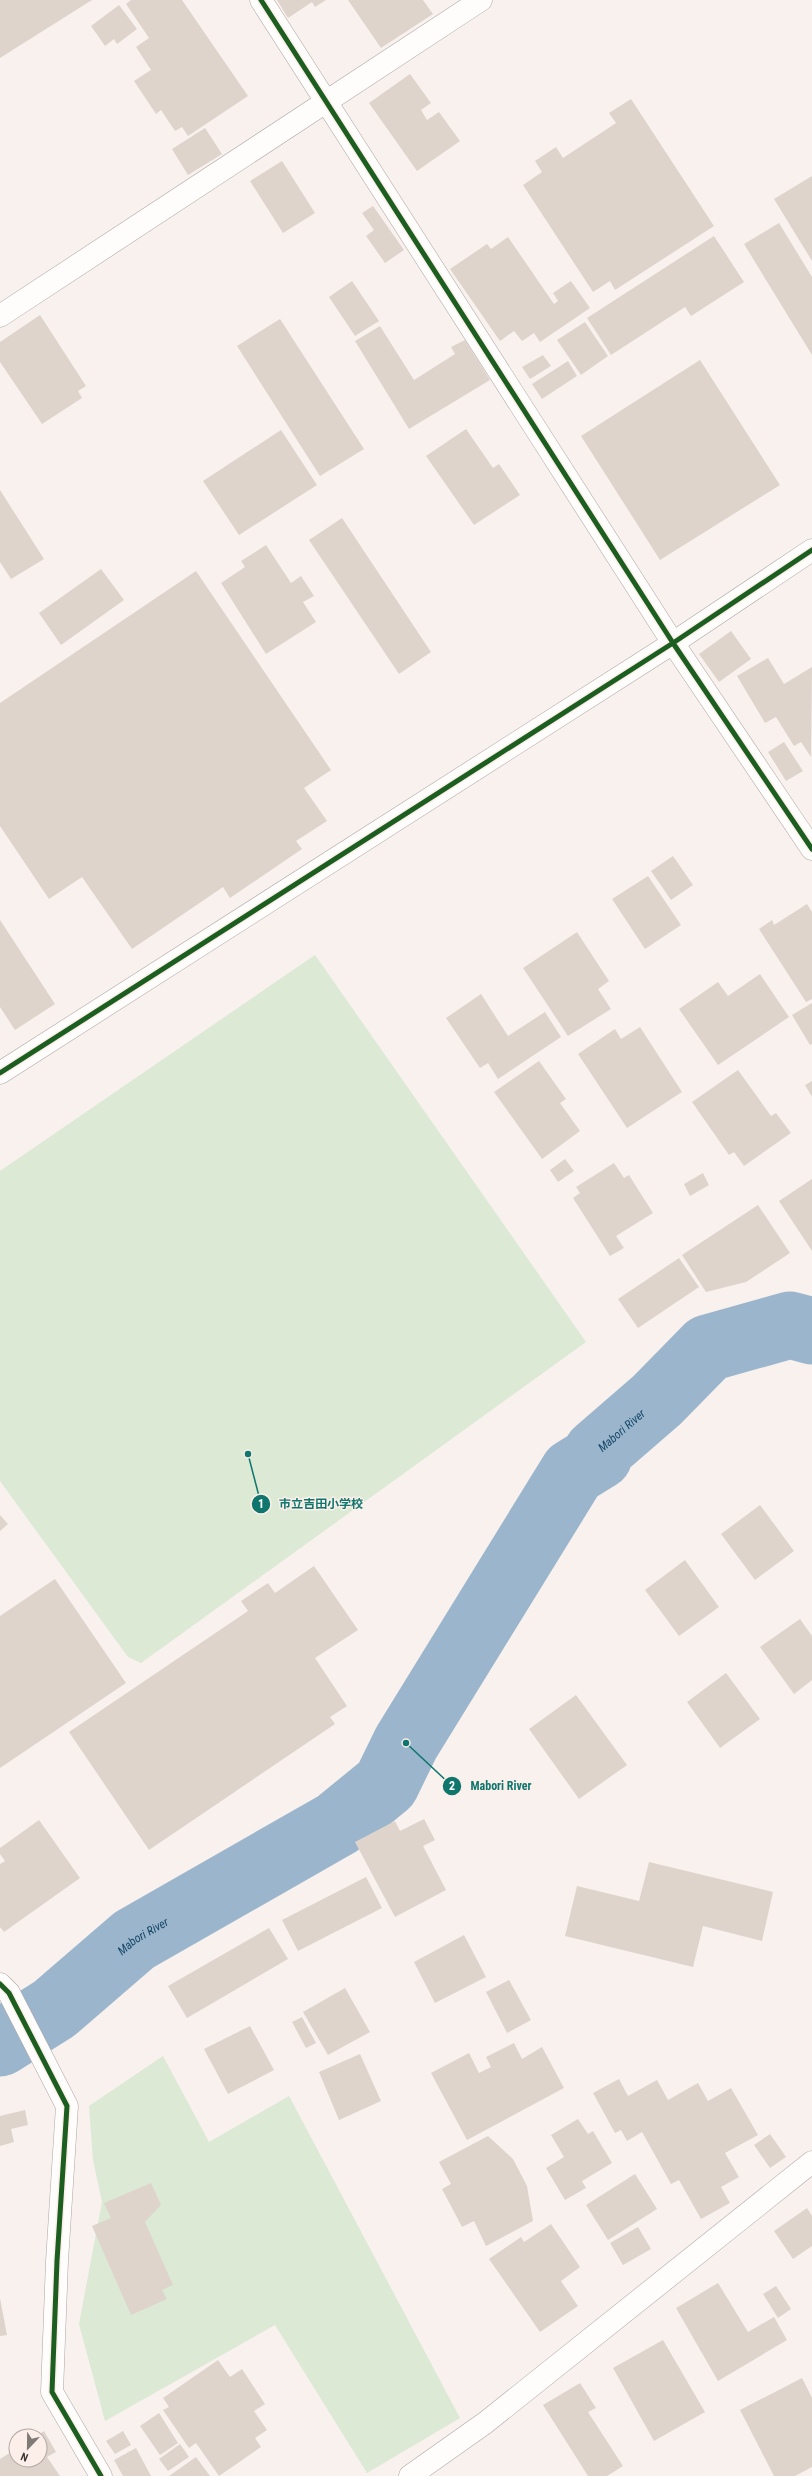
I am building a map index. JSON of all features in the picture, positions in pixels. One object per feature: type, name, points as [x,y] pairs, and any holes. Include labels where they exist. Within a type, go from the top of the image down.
[{"type":"street","points":[[261,0],[673,643],[812,849]]},
{"type":"street","points":[[0,316],[326,100],[481,0]]},
{"type":"street","points":[[0,1073],[673,643],[812,550]]},
{"type":"street","points":[[5,1988],[67,2106],[57,2261],[52,2392],[101,2476]]},
{"type":"street","points":[[410,2476],[485,2423],[812,2162]]},
{"type":"green space","points":[[315,955],[586,1342],[141,1663],[128,1657],[0,1481],[0,1171]]},
{"type":"green space","points":[[163,2056],[209,2142],[289,2096],[460,2418],[367,2473],[275,2325],[105,2421],[79,2324],[102,2202],[93,2160],[89,2106]]},
{"type":"building","points":[[0,0],[92,0],[0,58]]},
{"type":"building","points":[[131,0],[182,0],[248,96],[188,136],[182,127],[175,131],[161,110],[156,114],[134,81],[151,70],[136,47],[149,38],[126,4]]},
{"type":"building","points":[[277,0],[326,0],[315,7],[312,2],[288,18]]},
{"type":"building","points":[[348,0],[423,0],[433,14],[381,48]]},
{"type":"building","points":[[119,5],[137,29],[117,44],[114,39],[105,46],[91,26]]},
{"type":"building","points":[[410,74],[431,103],[421,110],[427,120],[439,112],[460,141],[417,171],[369,103]]},
{"type":"building","points":[[631,99],[714,226],[615,290],[610,281],[593,292],[523,185],[542,172],[535,161],[556,147],[563,158],[616,123],[609,113]]},
{"type":"building","points":[[205,128],[222,154],[188,175],[172,149]]},
{"type":"building","points":[[282,161],[315,213],[283,233],[250,181]]},
{"type":"building","points":[[812,176],[812,261],[774,199]]},
{"type":"building","points":[[373,206],[404,250],[385,263],[366,236],[374,230],[362,213]]},
{"type":"building","points":[[779,223],[812,277],[812,355],[744,244]]},
{"type":"building","points":[[714,236],[744,282],[691,316],[685,307],[611,355],[587,318]]},
{"type":"building","points":[[508,237],[554,304],[558,301],[553,293],[571,281],[590,308],[540,342],[534,333],[522,341],[514,331],[500,341],[450,269],[487,244],[491,249]]},
{"type":"building","points":[[352,281],[379,321],[355,336],[329,297]]},
{"type":"building","points":[[40,315],[86,386],[78,391],[82,398],[42,424],[0,362],[0,342]]},
{"type":"building","points":[[280,319],[364,449],[320,476],[237,346]]},
{"type":"building","points":[[585,322],[608,356],[581,375],[557,340]]},
{"type":"building","points":[[380,326],[414,380],[455,354],[451,347],[465,340],[490,380],[409,429],[355,341]]},
{"type":"building","points":[[543,355],[551,366],[530,379],[522,367]]},
{"type":"building","points":[[700,360],[780,485],[660,560],[581,436]]},
{"type":"building","points":[[568,361],[577,376],[542,399],[532,384]]},
{"type":"building","points":[[466,429],[493,468],[499,464],[520,495],[474,525],[426,456]]},
{"type":"building","points":[[281,430],[317,485],[239,535],[203,481]]},
{"type":"building","points":[[0,490],[44,559],[11,579],[0,562]]},
{"type":"building","points":[[342,518],[431,652],[399,674],[309,540]]},
{"type":"building","points":[[266,545],[291,583],[301,576],[314,596],[303,602],[316,622],[266,654],[221,583],[245,567],[241,561]]},
{"type":"building","points":[[101,569],[124,600],[61,645],[39,613]]},
{"type":"building","points":[[196,571],[331,770],[304,788],[327,821],[296,841],[302,849],[230,898],[223,887],[132,949],[82,877],[49,899],[0,826],[0,703]]},
{"type":"building","points":[[731,631],[751,659],[719,682],[699,654]]},
{"type":"building","points":[[768,658],[784,684],[812,667],[811,757],[801,742],[794,746],[776,717],[765,723],[737,676]]},
{"type":"building","points":[[784,742],[803,771],[786,781],[768,752]]},
{"type":"building","points":[[673,856],[693,885],[671,900],[651,871]]},
{"type":"building","points":[[648,876],[681,925],[645,949],[612,899]]},
{"type":"building","points":[[807,904],[812,912],[812,999],[806,1002],[759,929],[772,920],[774,925]]},
{"type":"building","points":[[0,920],[55,1004],[15,1030],[0,1007]]},
{"type":"building","points":[[577,932],[609,981],[598,989],[611,1009],[568,1036],[523,968]]},
{"type":"building","points":[[760,974],[789,1017],[718,1065],[679,1009],[718,982],[728,996]]},
{"type":"building","points":[[481,994],[508,1036],[545,1012],[561,1037],[498,1079],[488,1063],[480,1068],[446,1018]]},
{"type":"building","points":[[812,1003],[812,1044],[810,1045],[792,1015]]},
{"type":"building","points":[[640,1027],[682,1092],[627,1128],[578,1054],[615,1029],[621,1039]]},
{"type":"building","points":[[539,1061],[566,1099],[560,1103],[580,1131],[542,1159],[494,1092]]},
{"type":"building","points":[[738,1070],[771,1116],[776,1113],[791,1133],[744,1166],[734,1152],[729,1155],[692,1102]]},
{"type":"building","points":[[812,1081],[812,1097],[805,1085]]},
{"type":"building","points":[[565,1159],[574,1171],[558,1182],[550,1170]]},
{"type":"building","points":[[614,1163],[624,1178],[629,1175],[653,1213],[616,1236],[624,1248],[610,1256],[573,1198],[580,1193],[576,1187]]},
{"type":"building","points":[[703,1173],[709,1185],[690,1196],[684,1184]]},
{"type":"building","points":[[812,1179],[812,1251],[779,1201]]},
{"type":"building","points":[[758,1205],[790,1253],[746,1282],[706,1292],[682,1255]]},
{"type":"building","points":[[679,1258],[699,1287],[638,1328],[618,1299]]},
{"type":"building","points":[[760,1505],[794,1551],[755,1580],[721,1534]]},
{"type":"building","points":[[0,1515],[8,1524],[0,1531]]},
{"type":"building","points":[[685,1560],[719,1607],[679,1636],[645,1590]]},
{"type":"building","points":[[314,1566],[358,1630],[315,1658],[347,1706],[330,1717],[335,1724],[149,1850],[69,1732],[248,1611],[241,1601],[268,1583],[275,1593]]},
{"type":"building","points":[[55,1579],[126,1683],[0,1768],[0,1616]]},
{"type":"building","points":[[800,1619],[812,1636],[812,1680],[794,1694],[760,1647]]},
{"type":"building","points":[[726,1673],[760,1719],[720,1748],[687,1702]]},
{"type":"building","points":[[576,1695],[627,1765],[579,1799],[529,1729]]},
{"type":"building","points":[[424,1819],[435,1840],[423,1846],[446,1890],[395,1917],[355,1842],[395,1821],[400,1831]]},
{"type":"building","points":[[39,1820],[80,1878],[4,1932],[0,1927],[0,1864],[5,1861],[0,1854],[0,1848]]},
{"type":"building","points":[[649,1862],[773,1892],[762,1941],[703,1926],[693,1967],[565,1936],[577,1886],[639,1901]]},
{"type":"building","points":[[366,1877],[382,1908],[298,1951],[282,1920]]},
{"type":"building","points":[[269,1928],[288,1959],[187,2018],[168,1986]]},
{"type":"building","points":[[464,1935],[486,1977],[435,2003],[414,1962]]},
{"type":"building","points":[[509,1980],[531,2020],[507,2033],[486,1992]]},
{"type":"building","points":[[345,1988],[370,2032],[328,2055],[303,2012]]},
{"type":"building","points":[[302,2017],[316,2043],[306,2048],[292,2022]]},
{"type":"building","points":[[250,2026],[274,2070],[228,2094],[204,2049]]},
{"type":"building","points":[[514,2043],[522,2059],[542,2047],[564,2088],[467,2140],[431,2073],[469,2053],[479,2073],[491,2067],[486,2057]]},
{"type":"building","points":[[360,2054],[381,2101],[339,2120],[319,2072]]},
{"type":"building","points":[[619,2079],[628,2096],[657,2080],[668,2100],[698,2083],[708,2101],[731,2088],[758,2135],[725,2153],[739,2177],[721,2187],[730,2203],[701,2219],[679,2180],[671,2184],[642,2132],[627,2141],[621,2130],[615,2133],[593,2093]]},
{"type":"building","points":[[25,2110],[28,2125],[11,2129],[14,2142],[0,2146],[0,2116]]},
{"type":"building","points":[[578,2119],[588,2134],[593,2131],[612,2163],[582,2181],[586,2188],[565,2200],[546,2168],[564,2157],[551,2135]]},
{"type":"building","points":[[770,2134],[786,2157],[770,2168],[754,2145]]},
{"type":"building","points":[[488,2136],[513,2159],[527,2186],[533,2221],[486,2246],[474,2221],[462,2227],[442,2189],[451,2184],[439,2162]]},
{"type":"building","points":[[635,2174],[657,2209],[608,2240],[586,2205]]},
{"type":"building","points":[[151,2183],[161,2205],[145,2222],[173,2285],[162,2290],[167,2299],[131,2315],[92,2226],[111,2218],[104,2203]]},
{"type":"building","points":[[807,2208],[812,2216],[812,2246],[793,2259],[774,2231]]},
{"type":"building","points":[[551,2224],[580,2267],[561,2281],[578,2306],[540,2332],[489,2259],[521,2237],[524,2242]]},
{"type":"building","points":[[638,2227],[651,2249],[623,2265],[610,2243]]},
{"type":"building","points":[[718,2283],[748,2332],[774,2317],[787,2340],[718,2381],[676,2308]]},
{"type":"building","points":[[776,2286],[791,2309],[778,2318],[763,2294]]},
{"type":"building","points":[[0,2298],[7,2335],[0,2336]]},
{"type":"building","points":[[663,2340],[705,2412],[654,2441],[613,2368]]},
{"type":"building","points":[[218,2360],[230,2377],[242,2369],[265,2404],[254,2411],[267,2430],[255,2438],[261,2447],[219,2476],[196,2443],[189,2448],[163,2410],[169,2407],[163,2398]]},
{"type":"building","points":[[802,2378],[812,2398],[812,2467],[795,2476],[774,2476],[740,2410]]},
{"type":"building","points":[[580,2383],[596,2408],[588,2412],[623,2466],[607,2476],[588,2476],[543,2405]]},
{"type":"building","points":[[159,2413],[178,2443],[160,2455],[140,2426]]},
{"type":"building","points":[[123,2431],[131,2445],[115,2454],[106,2441]]},
{"type":"building","points":[[48,2438],[56,2452],[48,2456]]},
{"type":"building","points":[[180,2444],[189,2457],[168,2471],[159,2459]]},
{"type":"building","points":[[136,2448],[151,2476],[123,2476],[114,2460]]},
{"type":"building","points":[[8,2454],[8,2468],[48,2468],[48,2458],[60,2476],[0,2476],[0,2459]]},
{"type":"building","points":[[196,2457],[210,2476],[169,2476]]},
{"type":"waterway","name":"Mabori River","points":[[0,2043],[54,2009],[134,1940],[337,1824],[386,1784],[406,1743],[573,1472],[599,1456],[597,1452],[657,1400],[708,1348],[790,1325],[812,1331]]},
{"type":"cycle path","points":[[261,0],[673,643],[812,849]]},
{"type":"cycle path","points":[[0,1073],[673,643],[812,550]]},
{"type":"cycle path","points":[[0,1984],[9,1993],[67,2106],[57,2261],[52,2392],[101,2476]]},
{"type":"place","name":"市立吉田小学校","points":[[248,1454]]},
{"type":"place","name":"Mabori River","points":[[406,1743]]}]
